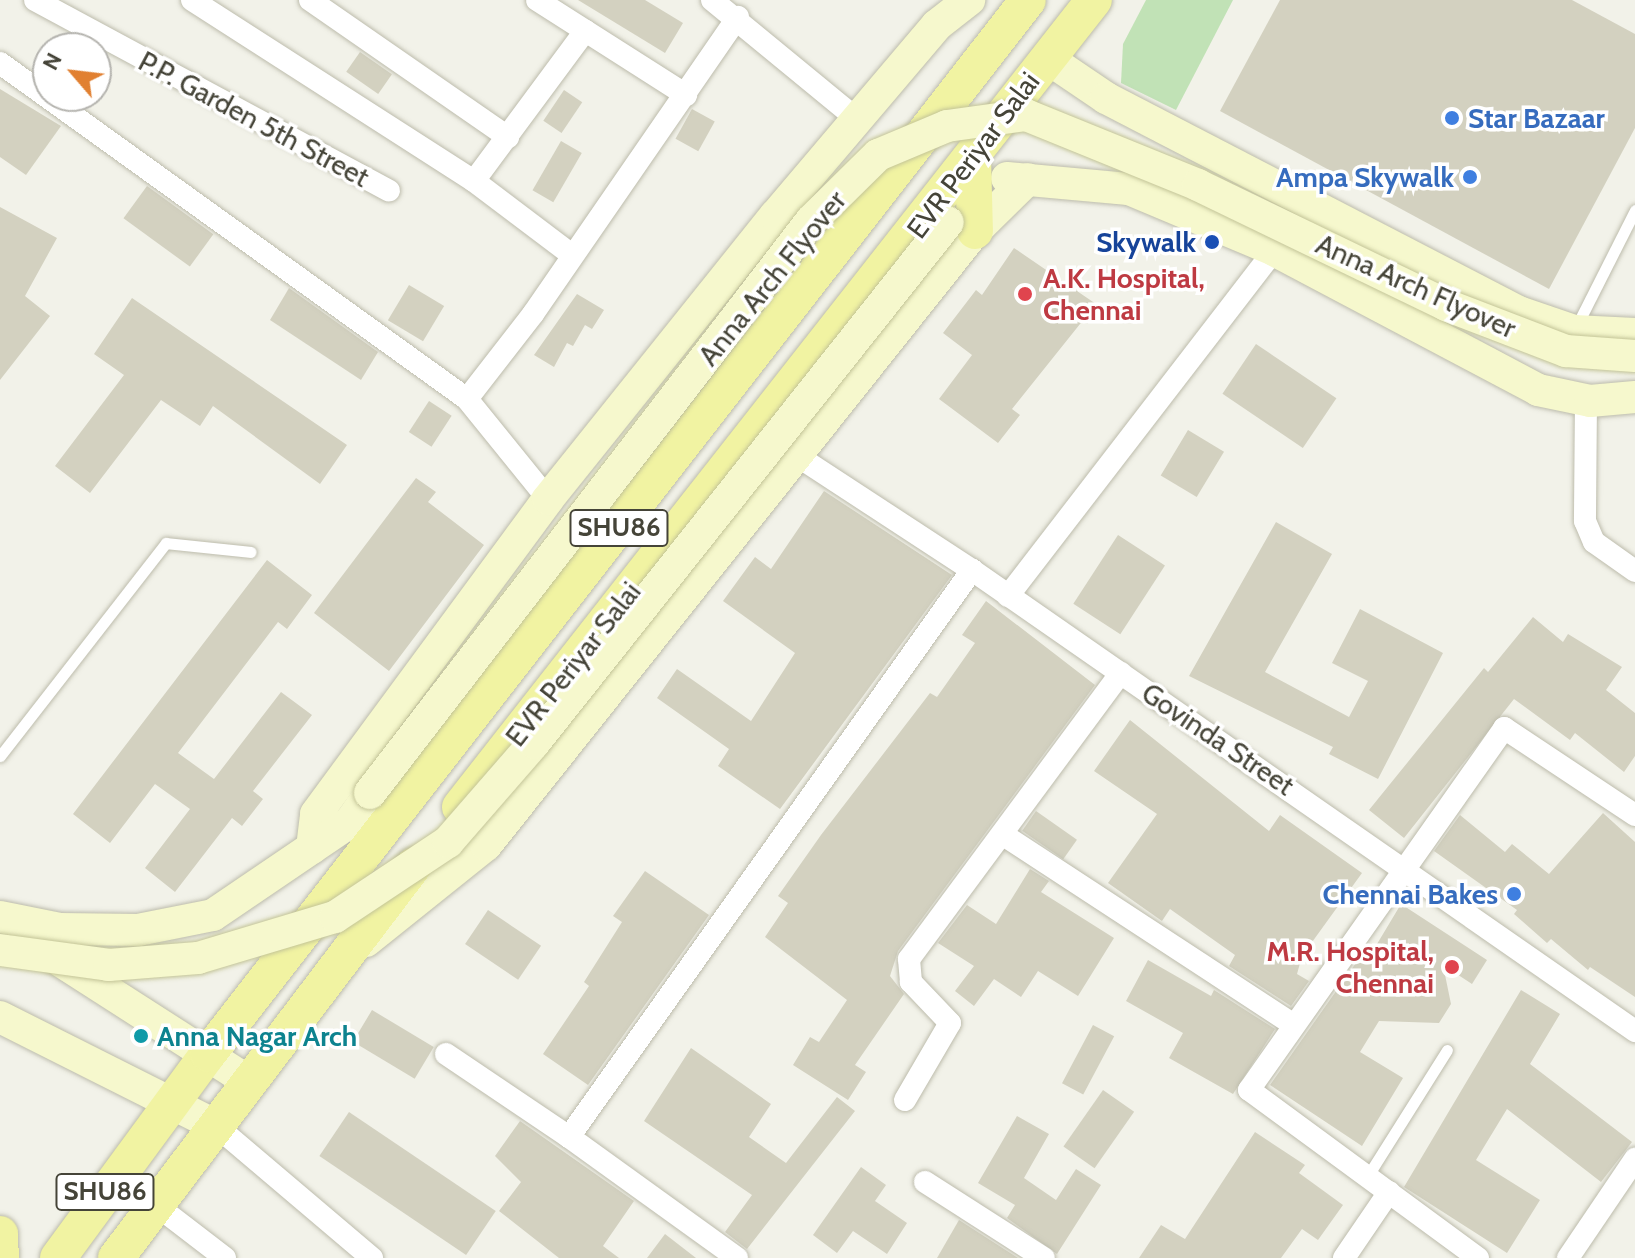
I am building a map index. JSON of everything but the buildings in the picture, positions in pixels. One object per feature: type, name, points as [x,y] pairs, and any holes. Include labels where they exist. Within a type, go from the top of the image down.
[{"type":"main road","points":[[312,848],[316,814],[548,499],[937,25],[969,0]]},
{"type":"main road","name":"EVR Periyar Salai","points":[[58,1258],[208,1054],[1028,0]]},
{"type":"main road","name":"EVR Periyar Salai","points":[[118,1258],[334,967],[1094,0]]},
{"type":"main road","points":[[1047,58],[1106,98],[1519,312],[1574,331],[1635,334]]},
{"type":"main road","name":"Anna Arch Flyover","points":[[0,919],[60,929],[138,930],[213,915],[350,822],[811,221],[878,155],[947,126],[1026,115],[1198,185],[1446,305],[1566,351],[1635,356]]},
{"type":"main road","points":[[1129,189],[1161,126]]},
{"type":"main road","points":[[334,967],[486,845],[796,455],[964,214],[973,157]]},
{"type":"main road","points":[[0,950],[109,965],[198,958],[335,917],[448,842],[534,743],[964,214],[1008,178],[1129,189],[1274,250],[1538,390],[1586,399],[1635,397]]},
{"type":"main road","points":[[349,875],[350,822]]},
{"type":"main road","points":[[0,919],[248,1081]]},
{"type":"main road","points":[[0,1017],[215,1125]]},
{"type":"main road","points":[[0,1234],[1,1258]]},
{"type":"street","name":"P.P. Garden 5th Street","points":[[35,0],[389,191]]},
{"type":"street","points":[[192,0],[474,181],[572,255]]},
{"type":"street","points":[[310,0],[508,137]]},
{"type":"street","points":[[537,0],[686,95]]},
{"type":"street","points":[[712,0],[738,17],[858,120]]},
{"type":"street","points":[[467,399],[686,95],[738,17]]},
{"type":"street","points":[[474,181],[585,31]]},
{"type":"street","points":[[0,63],[467,399],[548,499]]},
{"type":"street","points":[[1008,596],[1274,250]]},
{"type":"street","points":[[1586,399],[1585,521],[1594,542],[1635,571]]},
{"type":"street","name":"Govinda Street","points":[[796,455],[972,570],[1635,1031]]},
{"type":"street","points":[[569,1137],[972,570]]},
{"type":"street","points":[[905,1100],[950,1023],[911,982],[909,959],[1121,673]]},
{"type":"street","points":[[1478,1258],[1249,1090],[1292,1024],[1504,728],[1635,815]]},
{"type":"street","points":[[1002,834],[1292,1024]]},
{"type":"street","points":[[446,1054],[569,1137],[737,1258]]},
{"type":"street","points":[[215,1125],[372,1258]]},
{"type":"street","points":[[1568,1258],[1635,1159]]},
{"type":"street","points":[[925,1182],[1044,1258]]},
{"type":"street","points":[[1344,1258],[1389,1192]]},
{"type":"street","points":[[156,1205],[225,1258]]},
{"type":"lane","points":[[1574,331],[1635,210]]},
{"type":"lane","points":[[0,756],[166,543],[251,552]]},
{"type":"lane","points":[[1367,1177],[1447,1050]]},
{"type":"green space","points":[[1146,0],[1233,0],[1176,110],[1121,83],[1123,44]]},
{"type":"place","name":"Star Bazaar","points":[[1452,118]]},
{"type":"place","name":"Ampa Skywalk","points":[[1470,177]]},
{"type":"place","name":"Skywalk","points":[[1212,242]]},
{"type":"place","name":"A.K. Hospital, Chennai","points":[[1025,294]]},
{"type":"place","name":"Chennai Bakes","points":[[1514,894]]},
{"type":"place","name":"M.R. Hospital, Chennai","points":[[1452,967]]},
{"type":"place","name":"Anna Nagar Arch","points":[[141,1036]]}]
